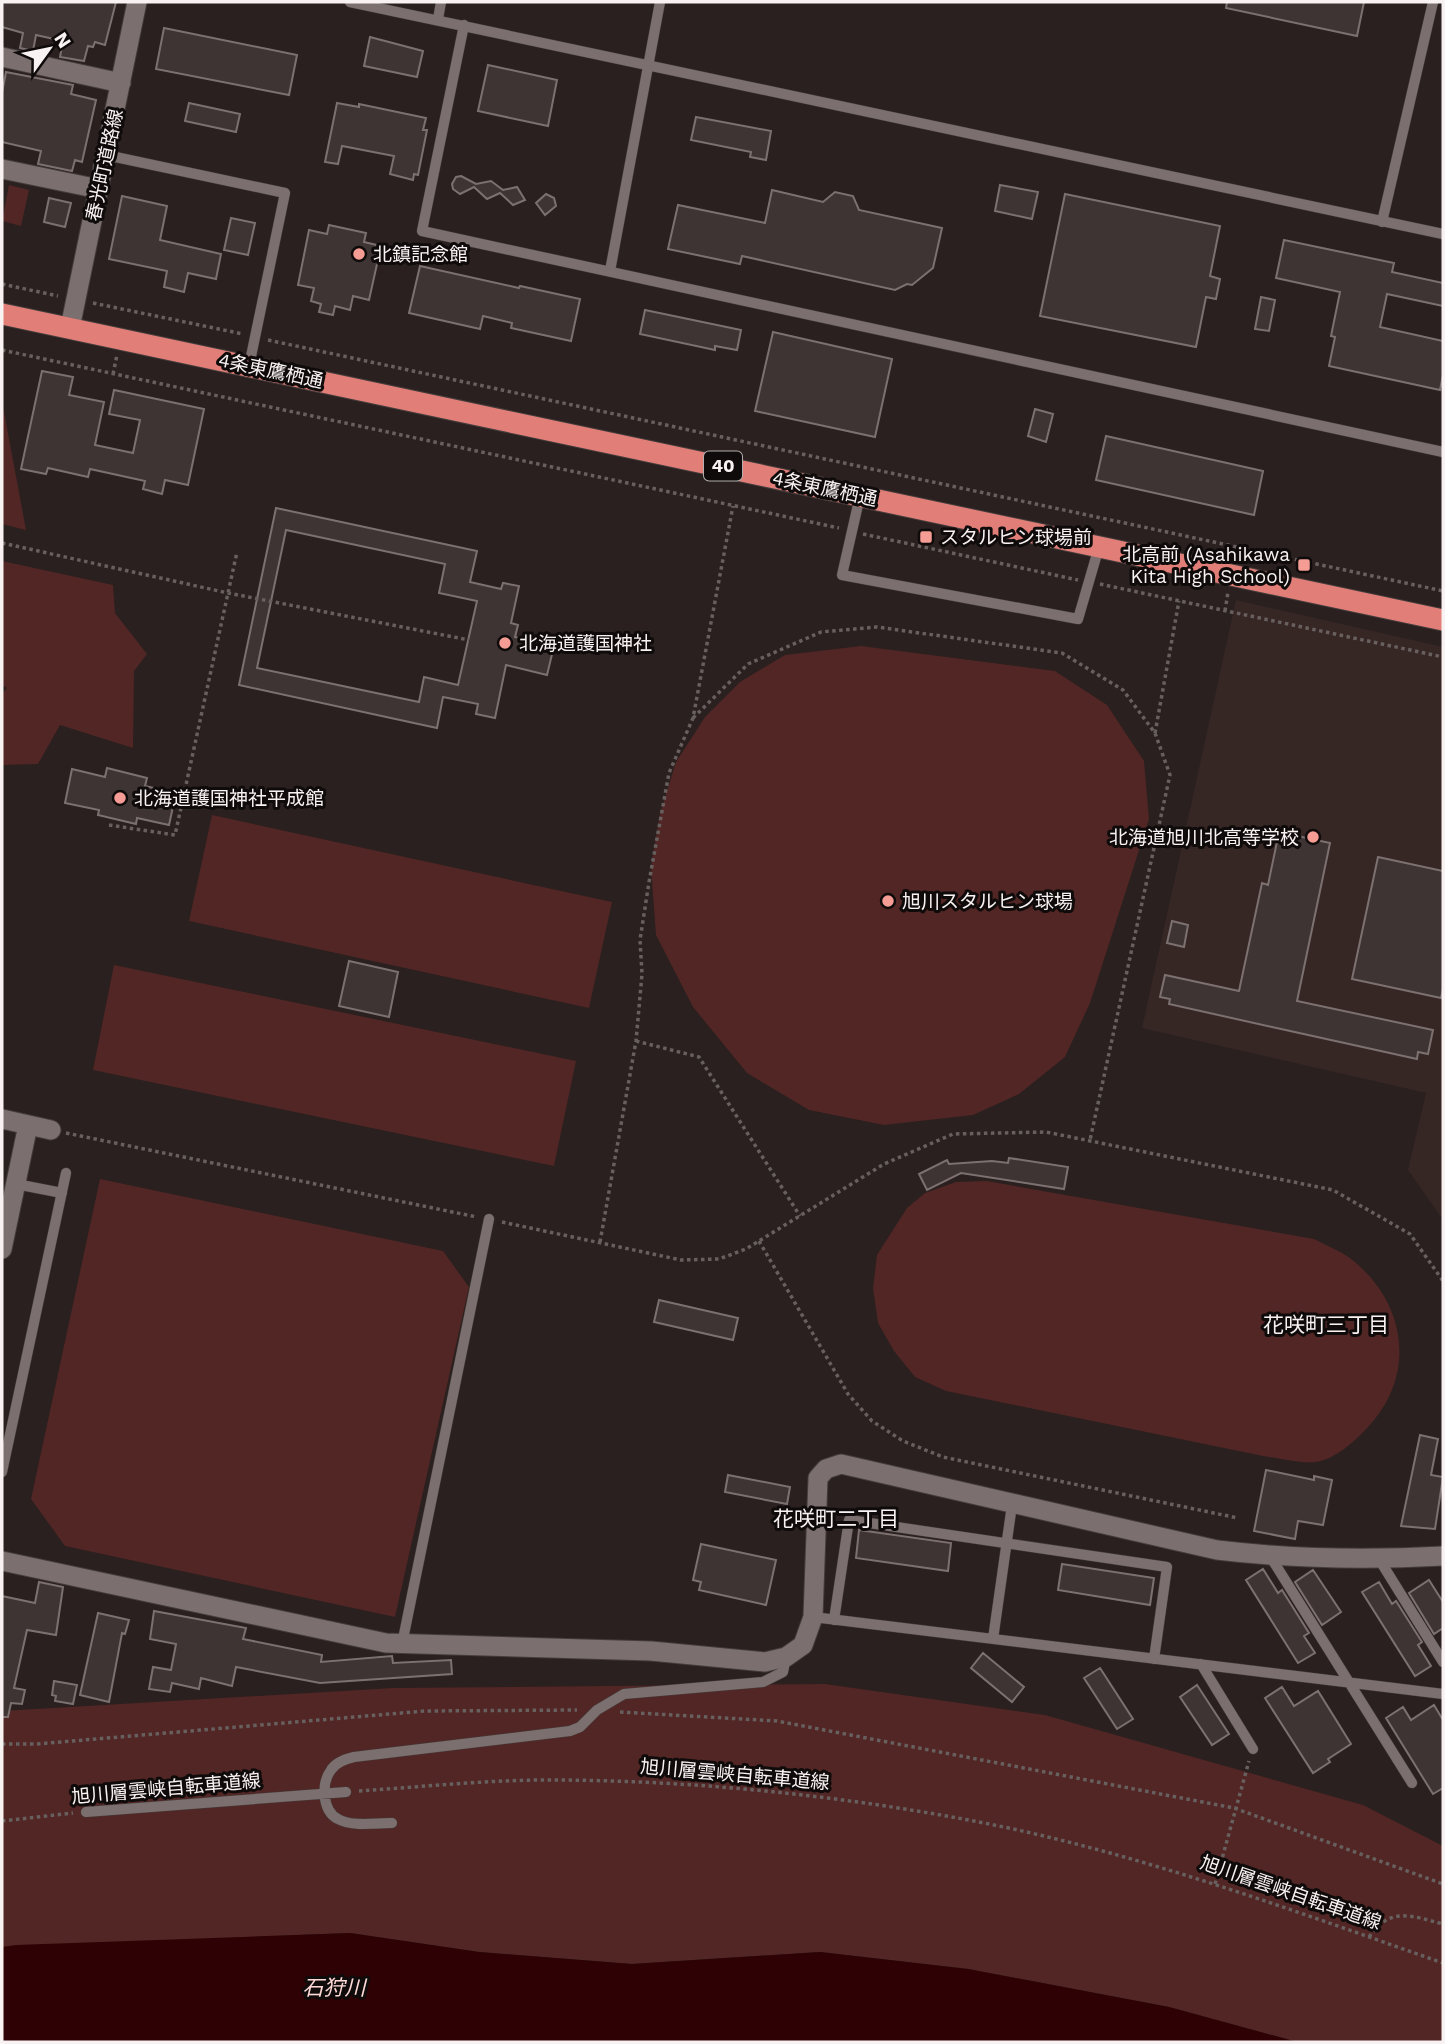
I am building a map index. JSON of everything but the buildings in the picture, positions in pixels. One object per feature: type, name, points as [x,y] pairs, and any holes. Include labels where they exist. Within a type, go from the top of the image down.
[{"type":"highway","name":"4条東鷹栖通","points":[[2,314],[1443,620]]},
{"type":"street","name":"春光町道路線","points":[[70,328],[137,2]]},
{"type":"street","points":[[2,57],[121,83]]},
{"type":"street","points":[[2,169],[99,189]]},
{"type":"street","points":[[2,1119],[51,1130]]},
{"type":"street","points":[[2,1249],[28,1125]]},
{"type":"street","points":[[2,1561],[386,1643],[652,1651],[765,1662],[786,1657],[803,1645],[813,1617],[818,1478],[826,1469],[841,1465],[1217,1550],[1270,1556],[1379,1559],[1443,1556]]},
{"type":"lane","points":[[350,2],[1443,234]]},
{"type":"lane","points":[[438,19],[441,2]]},
{"type":"lane","points":[[610,271],[660,2]]},
{"type":"lane","points":[[1382,222],[1433,2]]},
{"type":"lane","points":[[464,25],[422,231],[1443,452]]},
{"type":"lane","points":[[106,155],[285,193],[249,366]]},
{"type":"lane","points":[[860,496],[842,575],[1078,619],[1099,547]]},
{"type":"lane","points":[[2,1472],[5,1444],[66,1172]]},
{"type":"lane","points":[[16,1184],[62,1193]]},
{"type":"lane","points":[[402,1644],[489,1219]]},
{"type":"lane","points":[[993,1639],[1012,1505]]},
{"type":"lane","points":[[834,1620],[849,1520],[1167,1567],[1154,1659]]},
{"type":"lane","points":[[1270,1556],[1412,1783]]},
{"type":"lane","points":[[1379,1559],[1443,1662]]},
{"type":"lane","points":[[813,1617],[1443,1695]]},
{"type":"lane","points":[[392,1823],[348,1823],[332,1815],[324,1793],[332,1768],[342,1760],[570,1731],[580,1727],[597,1710],[616,1698],[632,1692],[715,1688],[763,1682],[783,1672],[786,1657]]},
{"type":"lane","points":[[1201,1664],[1253,1749]]},
{"type":"lane","name":"旭川層雲峡自転車道線","points":[[86,1812],[346,1792]]},
{"type":"path","points":[[2,284],[1443,591]]},
{"type":"path","points":[[2,350],[842,529]]},
{"type":"path","points":[[600,1242],[636,1041],[642,974],[640,940],[649,882],[669,773],[693,718],[733,506]]},
{"type":"path","points":[[855,532],[1085,581]]},
{"type":"path","points":[[2,543],[228,593],[469,640]]},
{"type":"path","points":[[109,825],[175,835],[237,552]]},
{"type":"path","points":[[1098,584],[1443,657]]},
{"type":"path","points":[[1155,733],[1179,601]]},
{"type":"path","points":[[693,718],[748,664],[821,632],[877,627],[1062,653],[1123,690],[1155,733],[1170,775],[1090,1141]]},
{"type":"path","points":[[636,1041],[699,1057],[800,1217]]},
{"type":"path","points":[[51,1130],[681,1260],[719,1259],[746,1249],[884,1164],[953,1134],[1046,1132],[1333,1190],[1410,1234],[1443,1281]]},
{"type":"path","points":[[759,1241],[848,1394],[872,1420],[903,1441],[943,1457],[1238,1518]]},
{"type":"path","points":[[2,1744],[37,1744],[425,1710],[597,1710],[777,1721],[1234,1808],[1443,1884]]},
{"type":"path","points":[[1215,1884],[1234,1808],[1253,1749]]},
{"type":"path","name":"旭川層雲峡自転車道線","points":[[346,1792],[545,1780],[648,1782],[760,1791],[964,1819],[1078,1845],[1215,1884],[1443,1963]]},
{"type":"path","name":"旭川層雲峡自転車道線","points":[[2,1821],[86,1812]]},
{"type":"path","points":[[1369,1937],[1378,1923],[1394,1916],[1411,1916],[1443,1924]]},
{"type":"shaded area","points":[[9,185],[29,190],[21,226],[2,221]]},
{"type":"shaded area","points":[[2,401],[26,530],[2,524]]},
{"type":"shaded area","points":[[2,561],[113,585],[115,613],[147,654],[134,671],[133,748],[60,725],[38,764],[2,765],[2,694],[7,688],[2,685]]},
{"type":"shaded area","name":"北海道旭川北高等学校","points":[[1236,600],[1443,647],[1443,1220],[1408,1170],[1426,1093],[1142,1028]]},
{"type":"shaded area","name":"旭川スタルヒン球場","points":[[861,646],[1055,671],[1107,705],[1144,761],[1149,819],[1090,1003],[1065,1057],[1019,1094],[973,1115],[884,1125],[809,1110],[747,1073],[693,1007],[656,935],[651,867],[660,814],[676,762],[705,717],[740,682],[785,655]]},
{"type":"shaded area","points":[[212,815],[612,902],[589,1008],[189,921]]},
{"type":"shaded area","points":[[114,965],[576,1061],[554,1166],[93,1070]]},
{"type":"shaded area","points":[[100,1179],[443,1251],[469,1287],[395,1617],[65,1546],[31,1499]]},
{"type":"shaded area","points":[[987,1181],[1314,1239],[1341,1252],[1372,1280],[1386,1299],[1395,1320],[1399,1364],[1394,1386],[1383,1407],[1368,1427],[1345,1449],[1323,1460],[1304,1462],[946,1391],[915,1377],[894,1351],[878,1323],[873,1288],[877,1255],[907,1208],[925,1193],[956,1182]]},
{"type":"shaded area","points":[[825,1684],[1045,1715],[1363,1805],[1443,1846],[1443,2042],[1297,2042],[1169,2007],[968,1969],[820,1952],[632,1964],[479,1952],[350,1933],[2,1947],[2,1711],[393,1688]]},
{"type":"water","name":"石狩川","points":[[350,1933],[479,1952],[632,1964],[820,1952],[968,1969],[1169,2007],[1297,2042],[2,2042],[2,1947]]},
{"type":"place","name":"北鎮記念館","points":[[359,254]]},
{"type":"place","name":"スタルヒン球場前","points":[[926,537]]},
{"type":"place","name":"北高前 (Asahikawa Kita High School)","points":[[1304,565]]},
{"type":"place","name":"北海道護国神社","points":[[505,643]]},
{"type":"place","name":"北海道護国神社平成館","points":[[120,798]]},
{"type":"place","name":"北海道旭川北高等学校","points":[[1313,837]]},
{"type":"place","name":"旭川スタルヒン球場","points":[[888,901]]},
{"type":"district","name":"花咲町三丁目","points":[[1326,1325]]},
{"type":"district","name":"花咲町二丁目","points":[[836,1519]]}]
